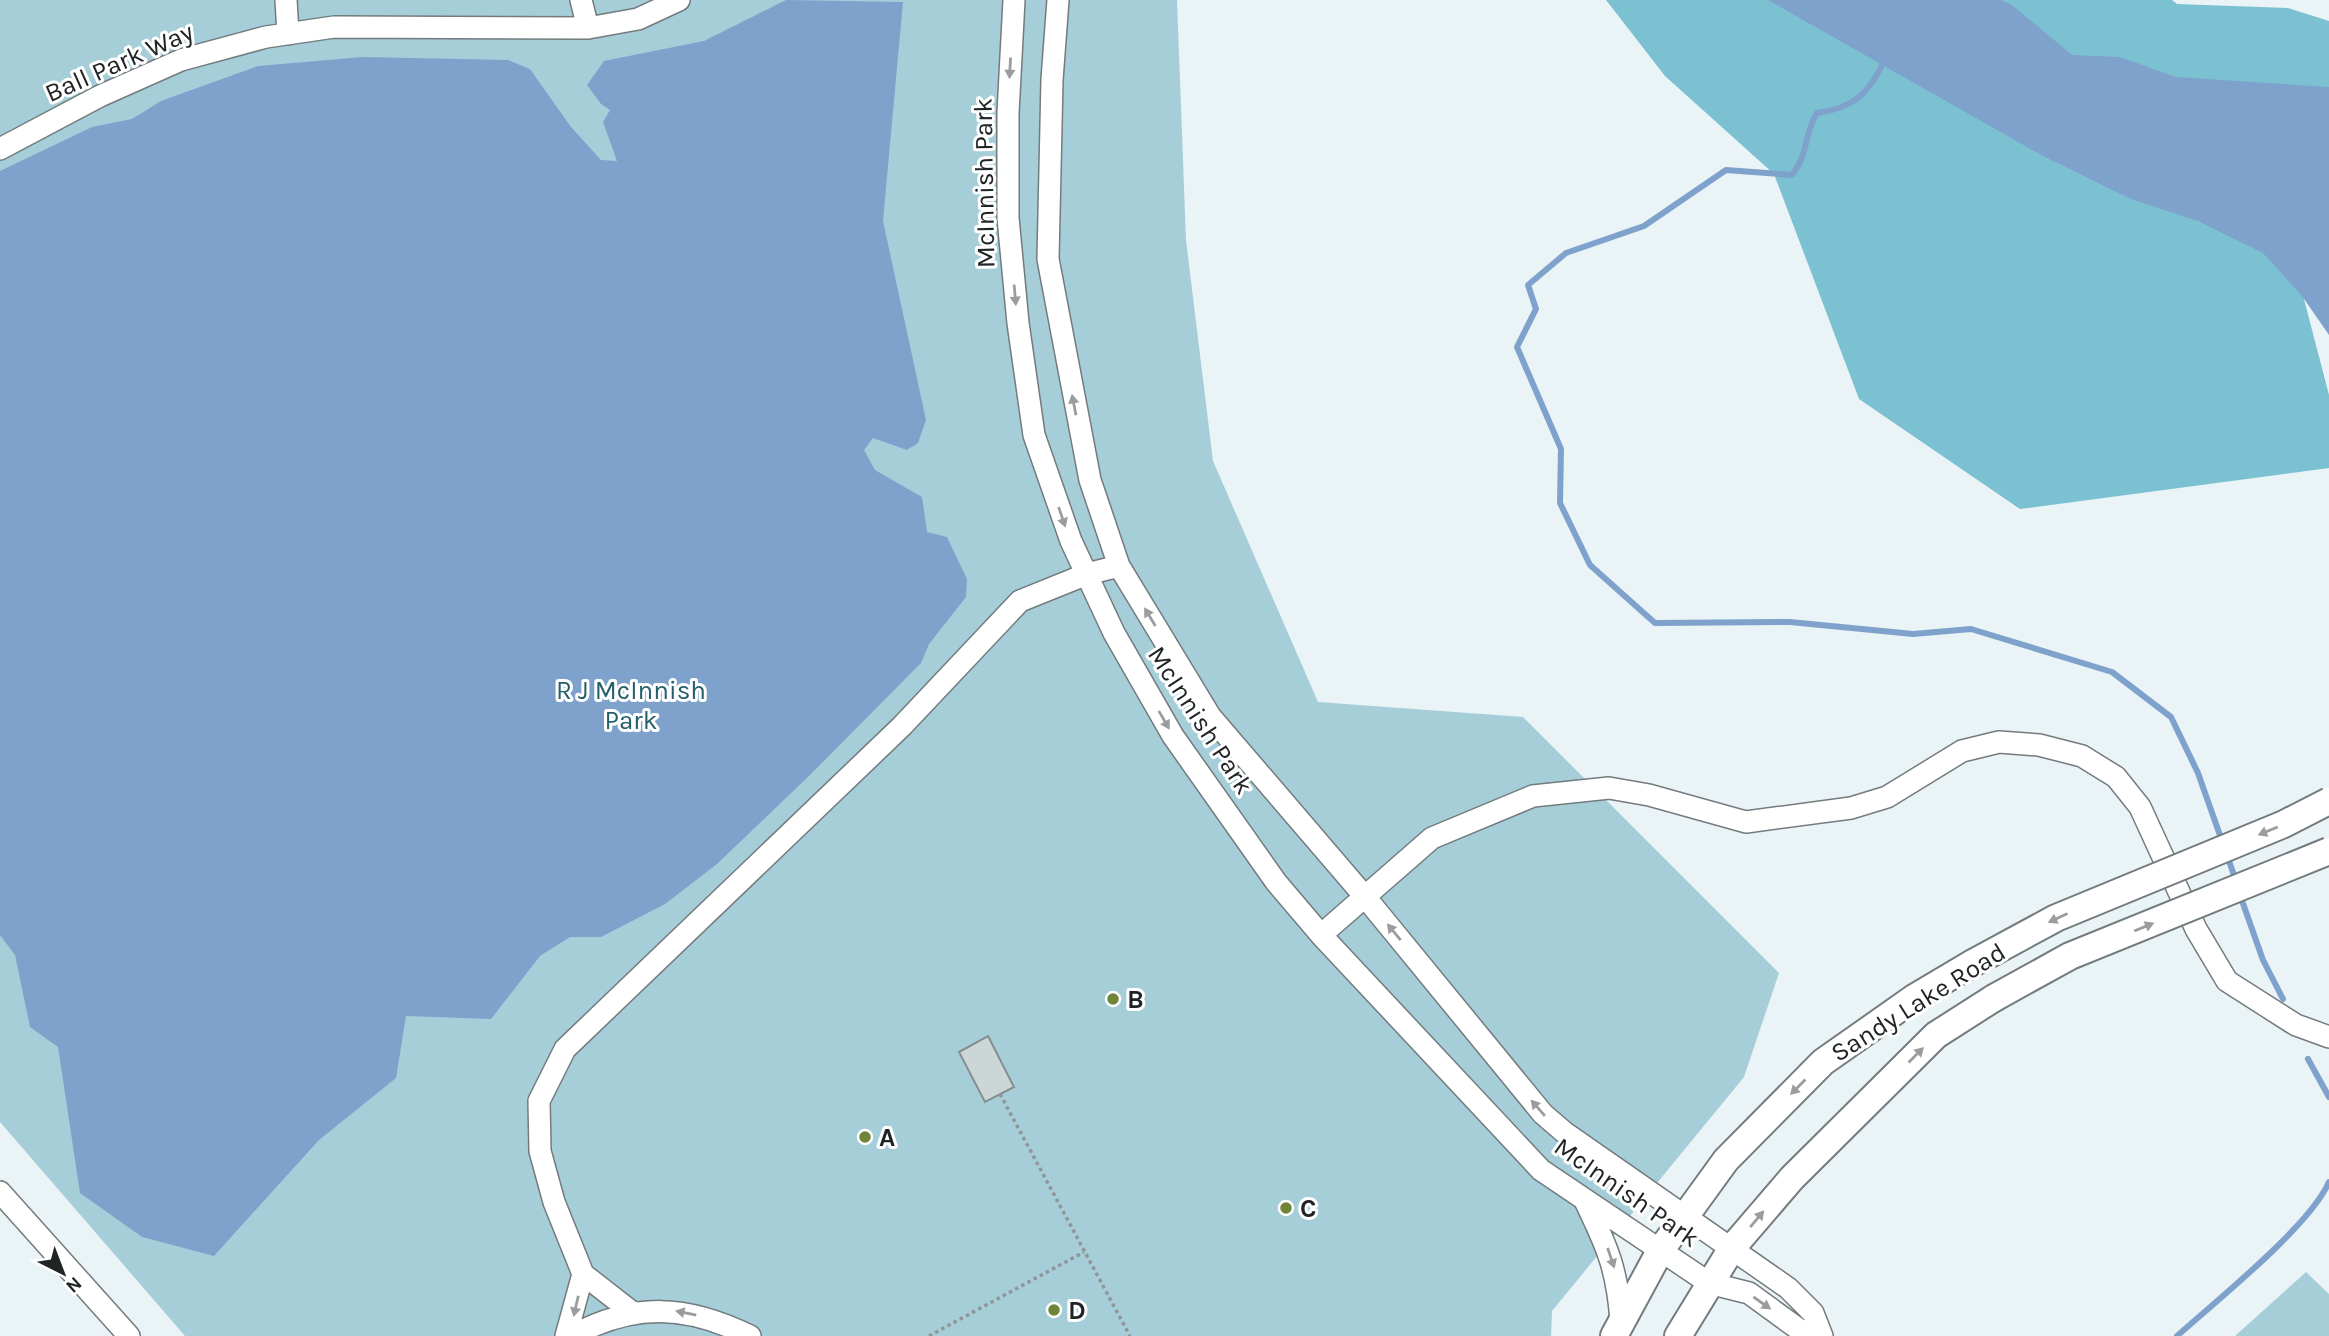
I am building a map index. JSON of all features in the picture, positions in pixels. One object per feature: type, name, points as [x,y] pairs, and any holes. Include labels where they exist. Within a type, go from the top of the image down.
[{"type":"main road","name":"Sandy Lake Road","points":[[1618,1329],[1660,1251],[1726,1160],[1823,1062],[1914,998],[2056,918],[2284,824],[2329,801]]},
{"type":"main road","name":"Sandy Lake Road","points":[[1678,1336],[1732,1248],[1792,1178],[1936,1035],[1994,998],[2070,956],[2329,851]]},
{"type":"street","points":[[286,0],[288,34]]},
{"type":"street","points":[[581,0],[588,28]]},
{"type":"street","name":"Ball Park Way","points":[[0,149],[100,96],[181,60],[288,34],[334,27],[588,28],[638,19],[679,0]]},
{"type":"street","name":"McInnish Park","points":[[1014,0],[1008,113],[1008,218],[1017,323],[1034,435],[1071,541],[1114,633],[1173,736],[1276,882],[1321,935],[1541,1170],[1709,1283],[1749,1293],[1808,1336]]},
{"type":"street","name":"McInnish Park","points":[[1058,0],[1052,80],[1048,259],[1090,480],[1119,566],[1210,716],[1366,898],[1543,1114],[1563,1132],[1788,1288],[1813,1313],[1822,1336]]},
{"type":"street","points":[[633,1312],[583,1274],[554,1202],[540,1151],[538,1101],[565,1049],[902,726],[1020,601],[1087,574],[1119,566]]},
{"type":"street","points":[[1321,935],[1432,838],[1533,796],[1609,788],[1649,795],[1746,822],[1757,821],[1851,808],[1887,797],[1962,751],[1998,742],[2039,745],[2082,756],[2116,777],[2140,807],[2193,924],[2227,981],[2296,1025],[2329,1037]]},
{"type":"street","points":[[0,1192],[129,1336]]},
{"type":"street","points":[[1584,1199],[1611,1255],[1619,1291],[1618,1329]]},
{"type":"street","points":[[566,1336],[583,1274]]},
{"type":"street","points":[[572,1336],[597,1322],[633,1312],[675,1311],[716,1320],[750,1336]]},
{"type":"path","points":[[1000,1094],[1130,1336]]},
{"type":"path","points":[[929,1336],[1084,1252]]},
{"type":"green space","name":"R J McInnish Park","points":[[0,0],[1177,0],[1186,240],[1213,461],[1318,702],[1523,717],[1779,973],[1744,1077],[1552,1311],[1551,1336],[185,1336],[0,1122]]},
{"type":"green space","points":[[2306,1272],[2329,1294],[2329,1336],[2235,1336]]},
{"type":"shaded area","points":[[786,0],[903,2],[883,221],[926,420],[918,443],[907,450],[873,438],[864,450],[875,470],[922,497],[927,532],[947,537],[967,579],[966,597],[929,644],[921,663],[717,864],[665,904],[601,937],[570,937],[540,956],[491,1019],[406,1016],[396,1078],[319,1140],[214,1256],[142,1237],[80,1193],[58,1047],[30,1027],[15,955],[0,935],[0,171],[92,127],[132,119],[161,101],[258,66],[363,57],[508,60],[530,69],[571,127],[601,160],[617,161],[603,122],[610,110],[601,104],[587,85],[604,61],[704,41]]},
{"type":"shaded area","points":[[1606,0],[2172,0],[2177,4],[2288,8],[2329,21],[2329,193],[2287,234],[2329,395],[2329,468],[2020,509],[1859,399],[1774,174],[1665,76]]},
{"type":"shaded area","points":[[1768,0],[2001,0],[2011,4],[2072,55],[2120,57],[2176,77],[2329,87],[2329,335],[2302,296],[2263,253],[2198,221],[2131,199],[2043,156]]},
{"type":"building","points":[[988,1036],[1014,1087],[985,1102],[959,1052]]},
{"type":"waterway","points":[[1884,61],[1866,91],[1850,103],[1817,113],[1801,160],[1792,175],[1726,170],[1644,226],[1566,253],[1528,285],[1536,309],[1517,347],[1561,449],[1560,503],[1590,565],[1655,623],[1790,622],[1913,634],[1971,629],[2112,672],[2171,717],[2198,773],[2222,841]]},
{"type":"waterway","points":[[2227,855],[2236,881]]},
{"type":"waterway","points":[[2240,895],[2263,960],[2283,999]]},
{"type":"waterway","points":[[2308,1059],[2329,1097]]},
{"type":"waterway","points":[[2177,1336],[2283,1241],[2319,1200],[2329,1182]]},
{"type":"place","name":"B","points":[[1113,999]]},
{"type":"place","name":"A","points":[[865,1137]]},
{"type":"place","name":"C","points":[[1286,1208]]},
{"type":"place","name":"D","points":[[1054,1310]]}]
